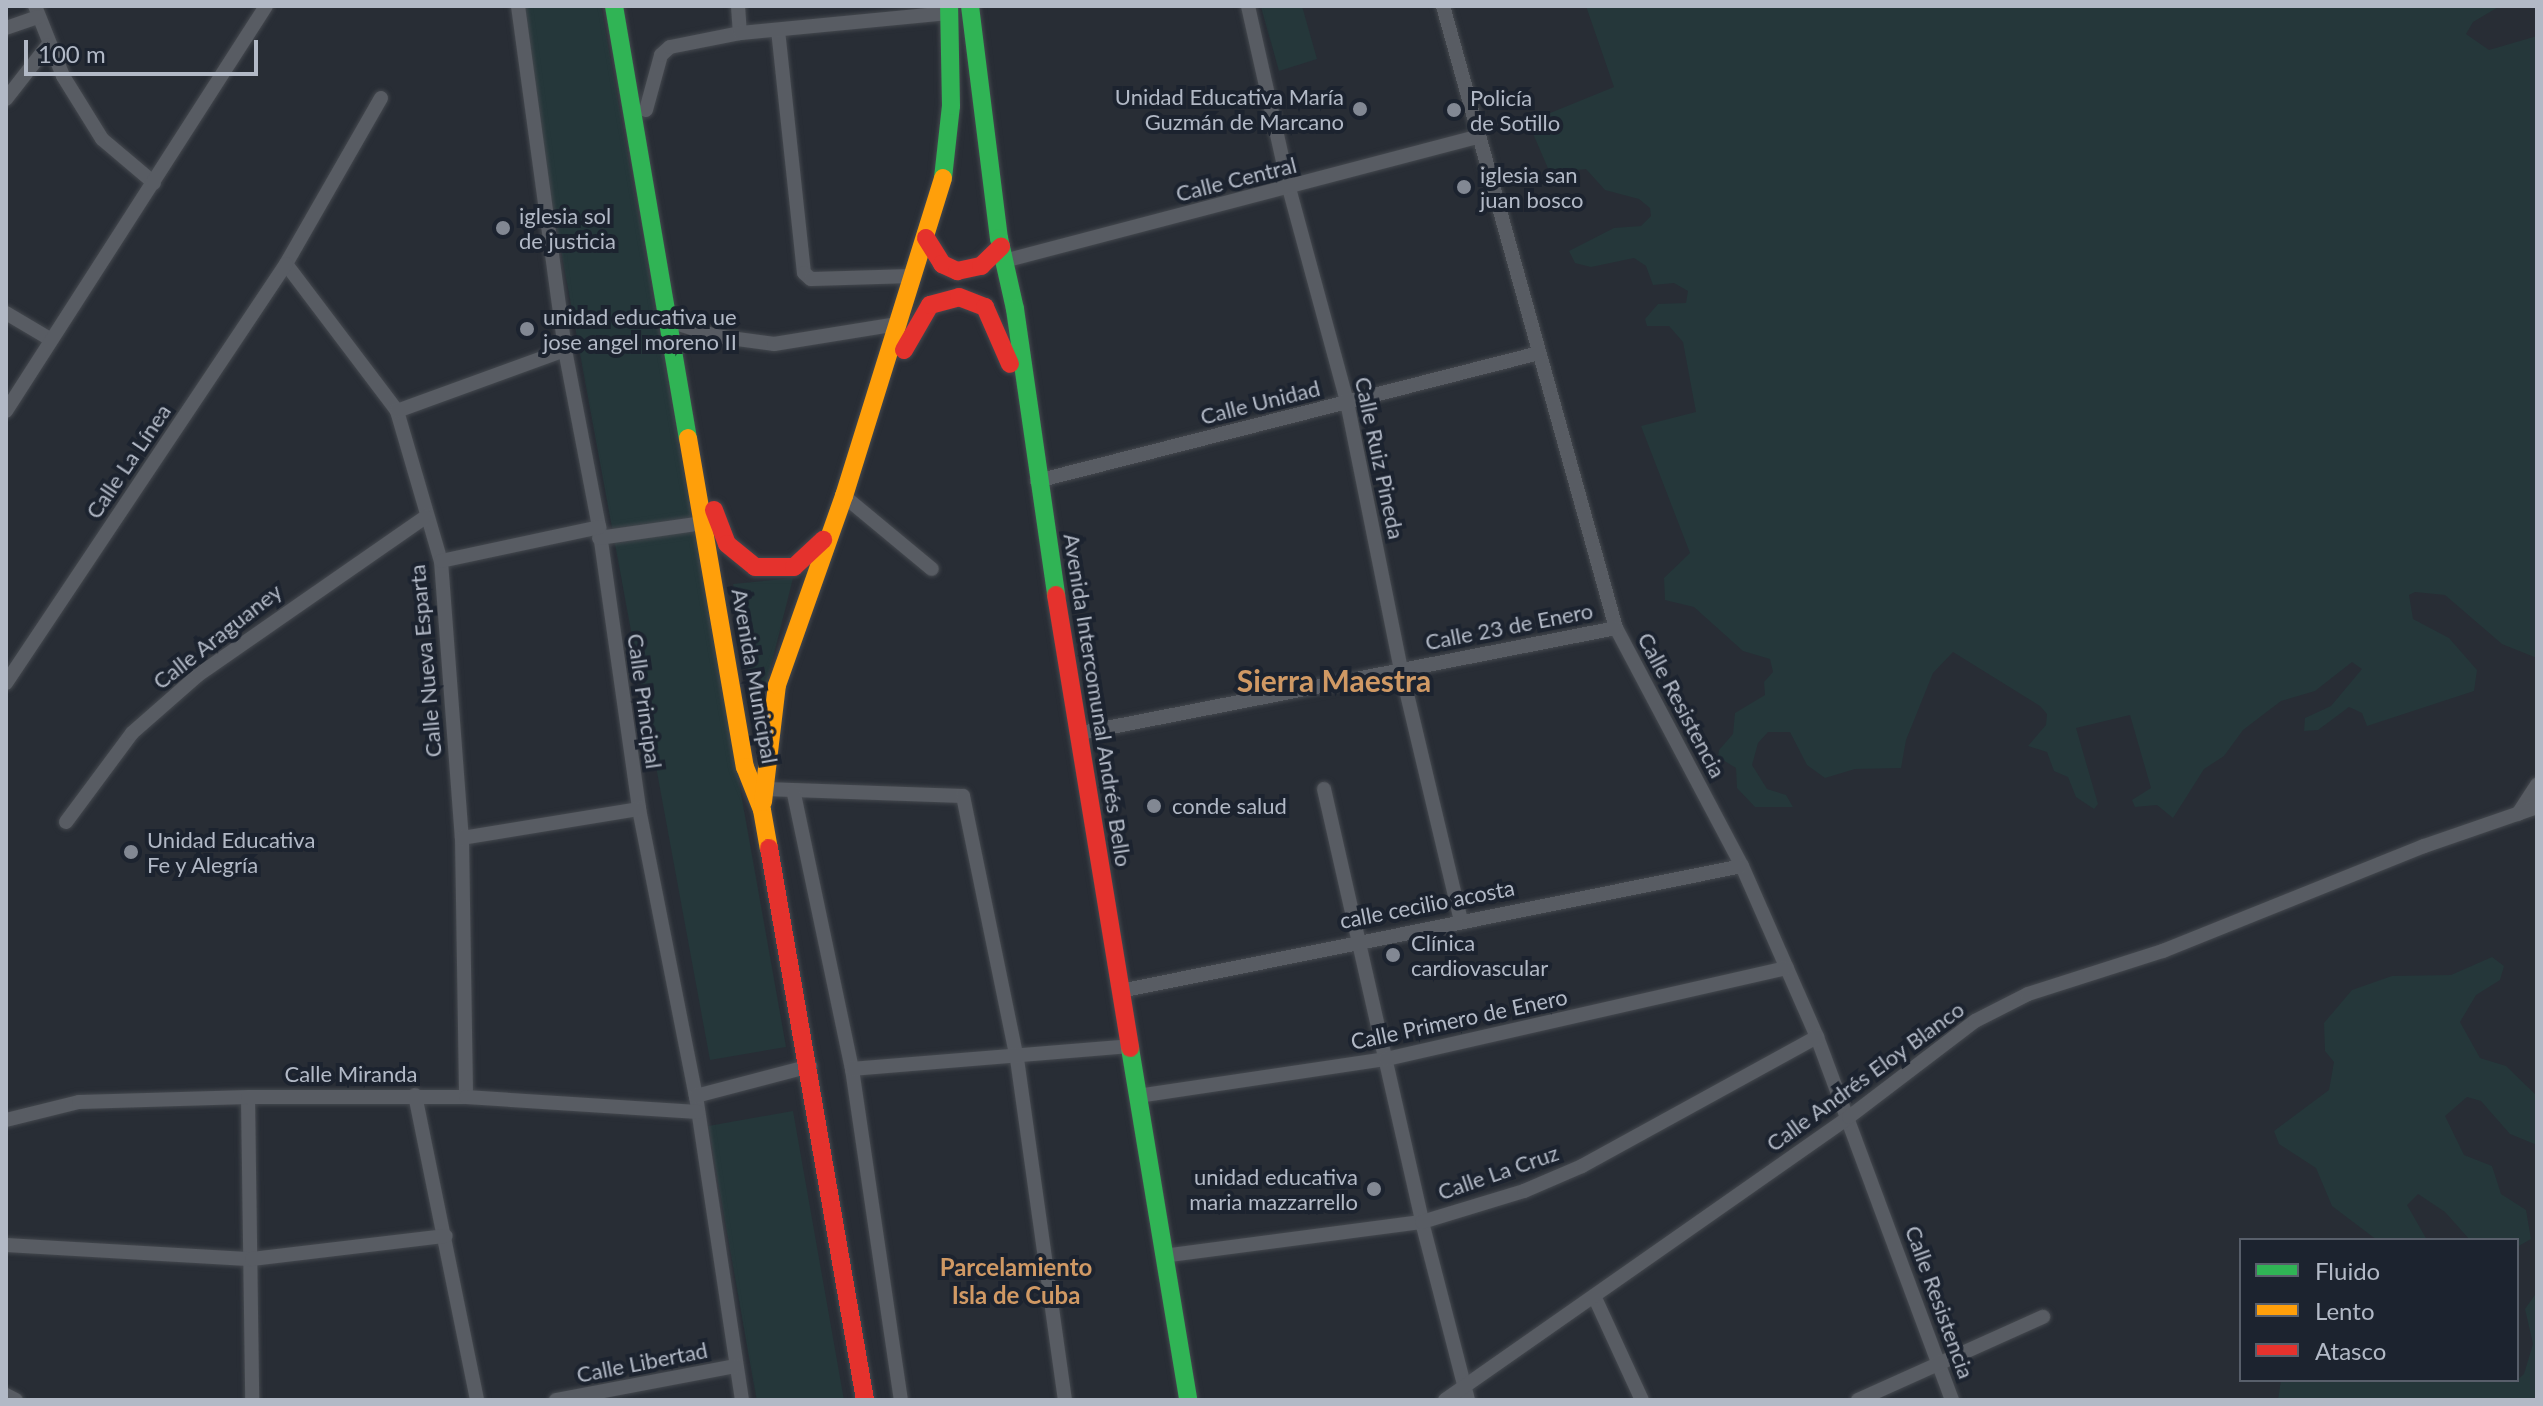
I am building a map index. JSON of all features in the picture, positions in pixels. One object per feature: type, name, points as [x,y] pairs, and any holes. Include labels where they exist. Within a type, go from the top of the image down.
[{"type":"highway","name":"Avenida Municipal","points":[[614,6],[745,767],[762,810],[810,1066],[865,1400]]},
{"type":"highway","name":"Avenida Municipal","points":[[625,6],[646,110],[711,499],[727,544],[755,567],[794,567],[818,550],[831,525]]},
{"type":"highway","name":"Avenida Intercomunal Andrés Bello","points":[[970,6],[1002,254],[1037,481],[1081,733],[1188,1400]]},
{"type":"highway","points":[[762,810],[767,737],[777,685],[873,409],[926,238],[948,146],[949,10]]},
{"type":"highway","points":[[926,238],[942,264],[957,271],[981,266],[1002,254]]},
{"type":"highway","points":[[873,409],[894,384],[917,320],[930,305],[943,297],[975,300],[985,307],[1002,339],[1037,481]]},
{"type":"street","points":[[6,411],[266,6]]},
{"type":"street","name":"Calle Principal","points":[[518,6],[565,350],[599,532],[639,809],[696,1096],[742,1400]]},
{"type":"street","points":[[738,6],[740,33]]},
{"type":"street","name":"Calle Ruiz Pineda","points":[[1248,6],[1289,188],[1347,402],[1401,669],[1461,920]]},
{"type":"street","name":"Calle Resistencia","points":[[1443,6],[1616,628],[1742,866],[1787,968],[1849,1117],[1952,1400]]},
{"type":"street","points":[[646,110],[661,55],[670,47],[740,33],[949,10]]},
{"type":"street","points":[[6,28],[36,11],[48,45],[102,139],[154,183]]},
{"type":"street","points":[[778,30],[804,273],[811,279],[913,276]]},
{"type":"street","points":[[6,99],[48,45]]},
{"type":"street","points":[[286,264],[381,98]]},
{"type":"street","name":"Calle Central","points":[[1002,254],[1289,188],[1479,136]]},
{"type":"street","name":"Calle Nueva Esparta","points":[[286,264],[397,411],[425,517],[441,561],[462,838],[466,1097]]},
{"type":"street","name":"Calle La Línea","points":[[6,683],[286,264]]},
{"type":"street","points":[[6,313],[50,339]]},
{"type":"street","points":[[682,325],[715,336],[774,344],[897,324]]},
{"type":"street","points":[[397,411],[565,350]]},
{"type":"street","name":"Calle Unidad","points":[[1037,481],[1539,353]]},
{"type":"street","points":[[844,496],[932,569]]},
{"type":"street","name":"Calle Araguaney","points":[[66,822],[132,733],[198,675],[425,517]]},
{"type":"street","points":[[441,561],[599,532],[703,523]]},
{"type":"street","name":"Calle 23 de Enero","points":[[1081,733],[1616,628]]},
{"type":"street","points":[[2518,814],[2537,785]]},
{"type":"street","points":[[765,789],[794,794],[963,796],[1017,1059],[1065,1400]]},
{"type":"street","points":[[1324,789],[1422,1222],[1466,1394]]},
{"type":"street","points":[[794,794],[852,1069],[901,1400]]},
{"type":"street","name":"Calle Andrés Eloy Blanco","points":[[1445,1400],[1466,1394],[1849,1117],[1975,1021],[2028,994],[2163,951],[2537,807]]},
{"type":"street","points":[[462,838],[639,809]]},
{"type":"street","name":"calle cecilio acosta","points":[[1120,991],[1358,939],[1742,866]]},
{"type":"street","name":"Calle Primero de Enero","points":[[1138,1096],[1386,1059],[1787,968]]},
{"type":"street","name":"Calle La Cruz","points":[[1163,1256],[1422,1222],[1524,1191],[1582,1166],[1817,1037]]},
{"type":"street","points":[[852,1069],[1017,1059],[1129,1046]]},
{"type":"street","points":[[696,1096],[810,1066]]},
{"type":"street","points":[[415,1095],[477,1400]]},
{"type":"street","name":"Calle Miranda","points":[[6,1120],[79,1102],[415,1095],[698,1112]]},
{"type":"street","points":[[248,1097],[252,1400]]},
{"type":"street","points":[[6,1245],[252,1259],[446,1236]]},
{"type":"street","points":[[1595,1298],[1642,1400]]},
{"type":"street","points":[[1858,1400],[2043,1317]]},
{"type":"street","name":"Calle Libertad","points":[[556,1400],[736,1366]]},
{"type":"street","points":[[6,1395],[16,1400]]},
{"type":"shaded area","points":[[525,6],[601,6],[786,1047],[710,1060],[544,158]]},
{"type":"shaded area","points":[[1302,6],[1317,59],[1279,71],[1261,7]]},
{"type":"shaded area","points":[[1586,6],[2500,6],[2473,22],[2466,34],[2489,50],[2537,36],[2537,658],[2502,644],[2445,595],[2415,592],[2409,595],[2413,619],[2449,638],[2477,670],[2474,691],[2367,726],[2362,713],[2349,707],[2318,730],[2304,731],[2305,718],[2331,706],[2362,669],[2352,662],[2315,691],[2281,701],[2243,730],[2224,756],[2204,769],[2173,818],[2157,805],[2135,807],[2132,800],[2151,788],[2130,715],[2076,728],[2098,804],[2094,809],[2076,797],[2068,777],[2054,771],[2047,752],[2028,746],[2046,725],[2047,714],[2040,706],[1953,652],[1933,673],[1906,740],[1901,768],[1855,769],[1825,778],[1807,765],[1790,732],[1768,732],[1758,743],[1752,765],[1767,789],[1786,795],[1793,807],[1755,807],[1737,788],[1736,768],[1718,757],[1719,750],[1733,734],[1735,713],[1765,695],[1764,682],[1773,672],[1770,659],[1743,651],[1694,607],[1665,600],[1664,578],[1690,553],[1641,426],[1696,412],[1683,342],[1669,326],[1647,326],[1645,319],[1658,304],[1686,303],[1688,291],[1674,283],[1653,285],[1646,266],[1634,258],[1591,267],[1575,263],[1569,251],[1614,228],[1641,226],[1651,216],[1650,208],[1639,199],[1605,190],[1586,169],[1550,173],[1528,122],[1614,87]]},
{"type":"shaded area","points":[[793,578],[757,722],[733,584]]},
{"type":"shaded area","points":[[2492,957],[2504,966],[2500,980],[2476,995],[2460,1022],[2480,1058],[2506,1066],[2537,1096],[2537,1145],[2510,1134],[2481,1101],[2467,1097],[2445,1116],[2464,1155],[2492,1166],[2501,1194],[2526,1210],[2531,1239],[2519,1246],[2519,1238],[2468,1238],[2445,1212],[2418,1194],[2407,1205],[2426,1238],[2374,1238],[2332,1206],[2316,1168],[2279,1144],[2274,1131],[2329,1090],[2334,1062],[2325,1051],[2324,1023],[2352,990],[2392,976],[2451,975]]},
{"type":"shaded area","points":[[793,1111],[844,1400],[757,1400],[708,1126]]},
{"type":"shaded area","points":[[2537,1292],[2537,1400],[2278,1400],[2281,1382],[2519,1382],[2533,1344],[2525,1309]]},
{"type":"traffic: fast","points":[[614,6],[688,438]]},
{"type":"traffic: fast","points":[[943,178],[951,106],[949,6]]},
{"type":"traffic: fast","points":[[970,6],[999,238],[1015,309],[1056,595]]},
{"type":"traffic: fast","points":[[1130,1048],[1188,1400]]},
{"type":"traffic: slow","points":[[763,802],[777,685],[844,496],[943,178]]},
{"type":"traffic: slow","points":[[688,438],[745,767],[762,810],[769,848]]},
{"type":"traffic: jam","points":[[926,238],[942,264],[957,271],[981,266],[1001,247]]},
{"type":"traffic: jam","points":[[904,350],[930,305],[959,297],[985,307],[1010,364]]},
{"type":"traffic: jam","points":[[714,510],[727,544],[755,567],[794,567],[823,540]]},
{"type":"traffic: jam","points":[[1056,595],[1130,1048]]},
{"type":"traffic: jam","points":[[769,848],[865,1400]]},
{"type":"place","name":"Unidad Educativa María Guzmán de Marcano","points":[[1360,109]]},
{"type":"place","name":"Policía de Sotillo","points":[[1454,110]]},
{"type":"place","name":"iglesia san juan bosco","points":[[1464,187]]},
{"type":"place","name":"iglesia sol de justicia","points":[[503,228]]},
{"type":"place","name":"unidad educativa ue jose angel moreno II","points":[[527,329]]},
{"type":"place","name":"conde salud","points":[[1154,806]]},
{"type":"place","name":"Unidad Educativa Fe y Alegría","points":[[131,852]]},
{"type":"place","name":"Clínica cardiovascular","points":[[1393,955]]},
{"type":"place","name":"unidad educativa maria mazzarrello","points":[[1374,1189]]},
{"type":"district","name":"Sierra Maestra","points":[[1334,680]]},
{"type":"district","name":"Parcelamiento Isla de Cuba","points":[[1016,1281]]}]
